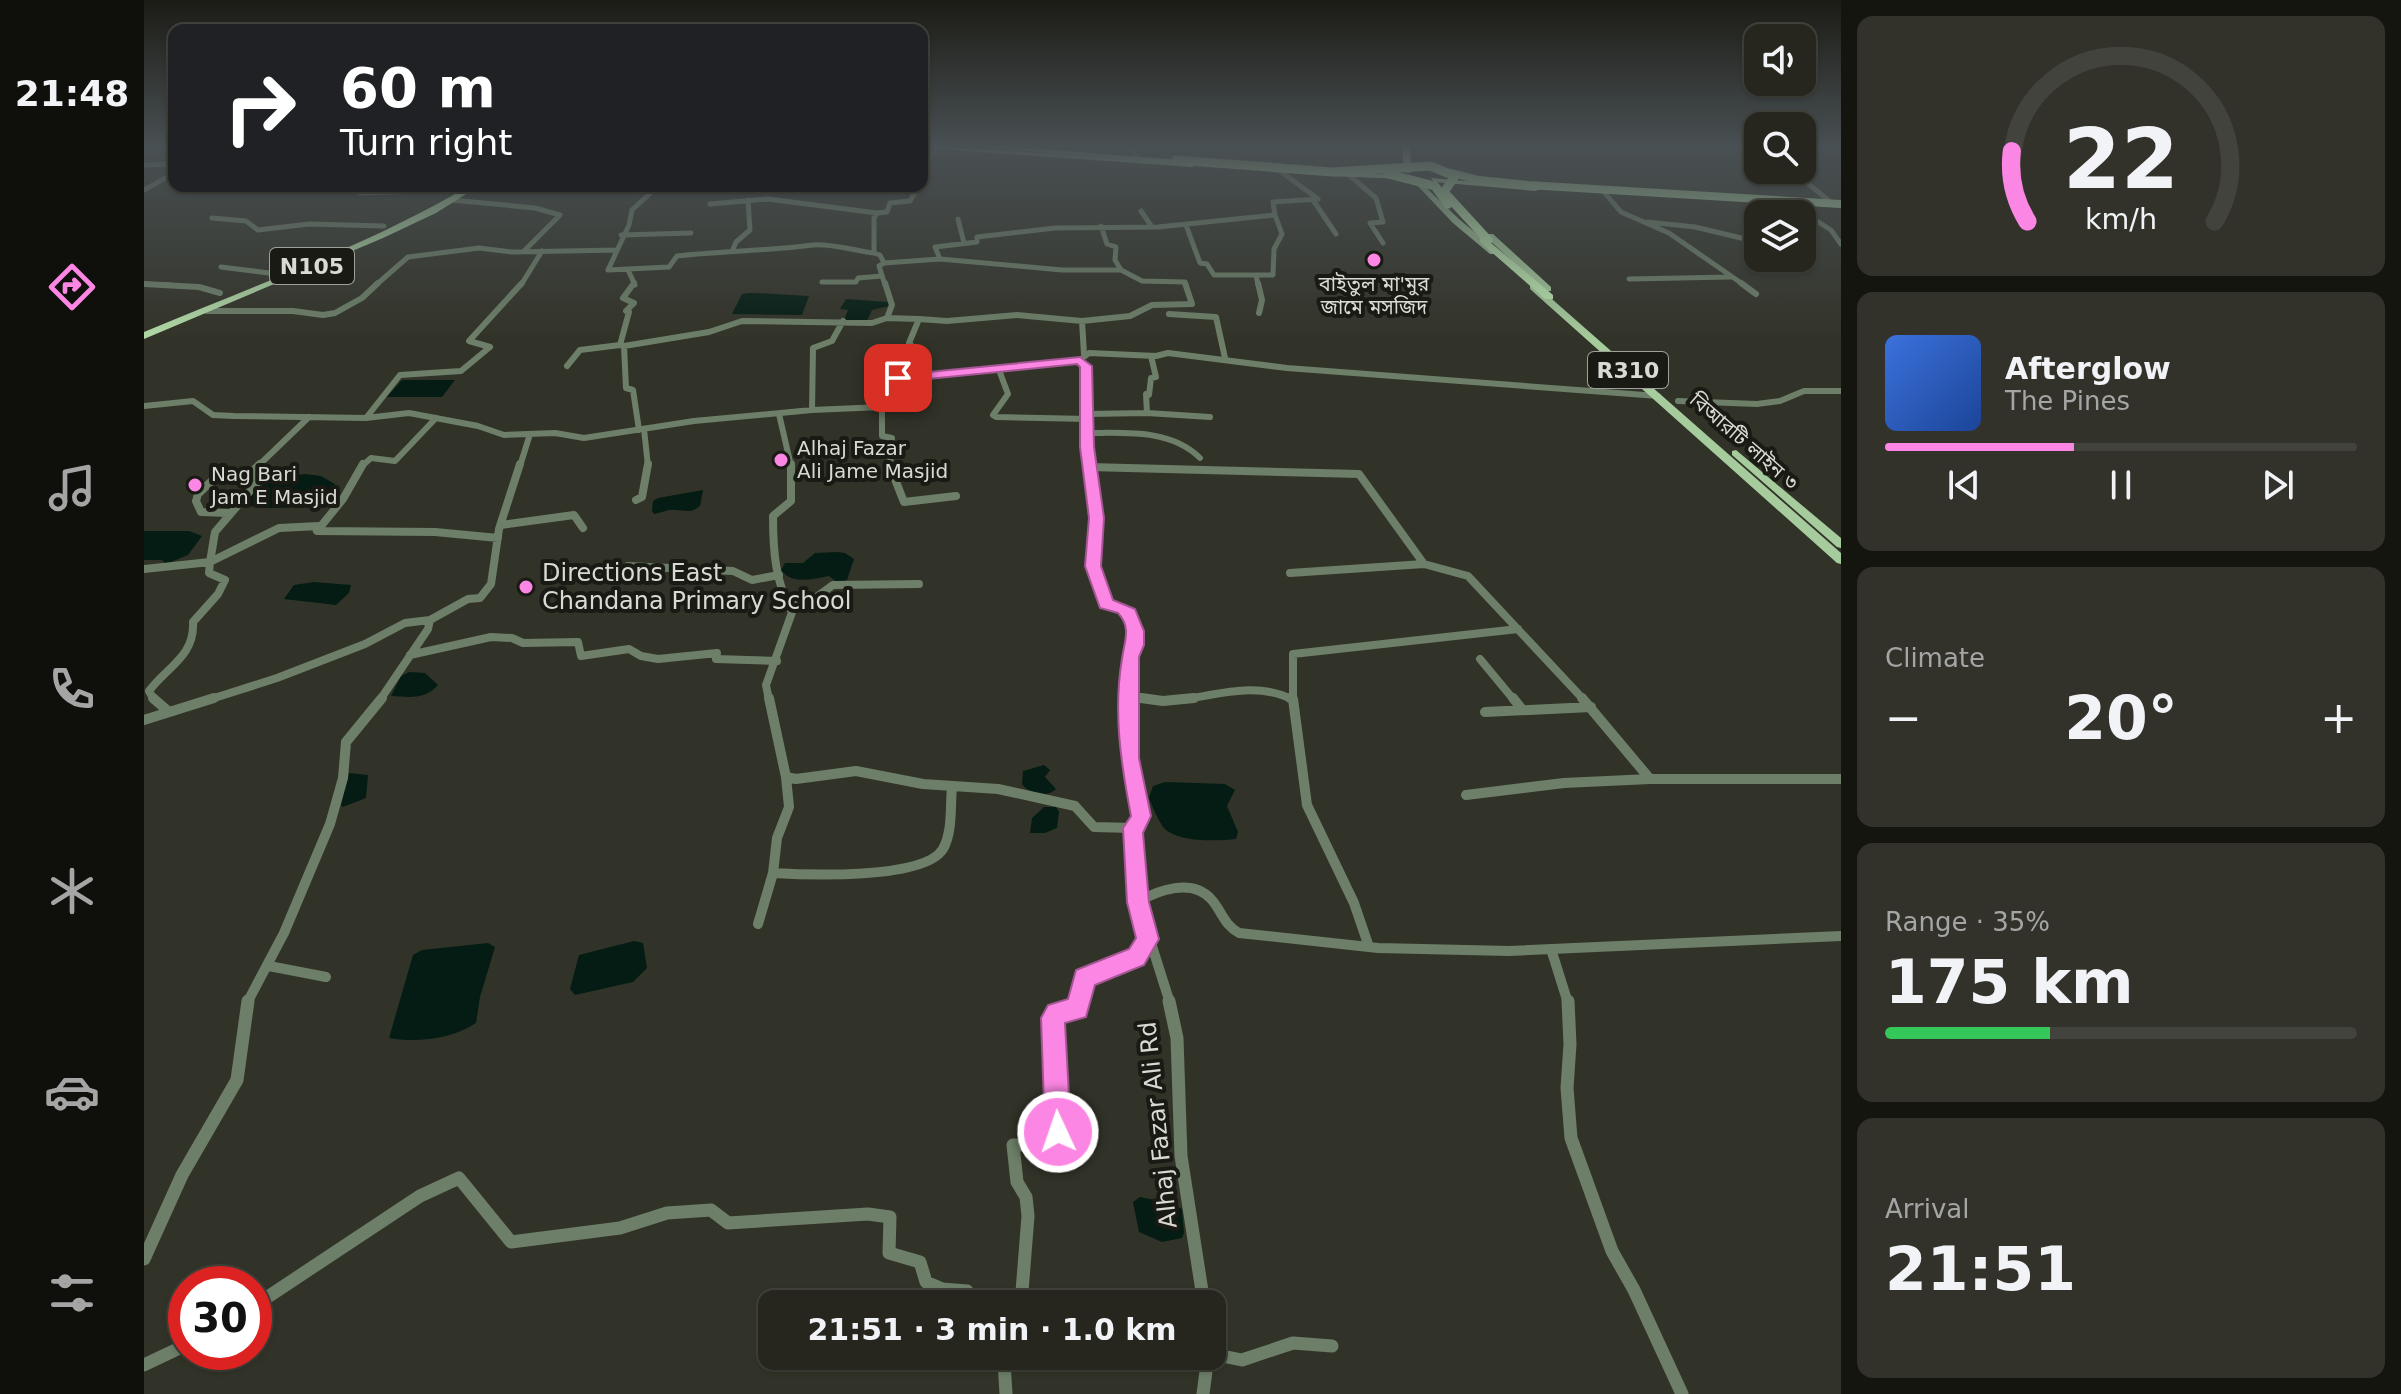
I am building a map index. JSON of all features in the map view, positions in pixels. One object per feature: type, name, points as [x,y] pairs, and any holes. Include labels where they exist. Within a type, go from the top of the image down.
[{"type":"highway","name":"N105","points":[[144,325],[417,210]]},
{"type":"highway","name":"N105","points":[[144,336],[380,236],[424,210]]},
{"type":"highway","name":"বিআরটি লাইন ৩","points":[[1454,210],[1552,297]]},
{"type":"highway","name":"বিআরটি লাইন ৩","points":[[1459,210],[1486,240]]},
{"type":"main road","name":"R310","points":[[1445,210],[1841,560]]},
{"type":"main road","name":"R310","points":[[1463,210],[1552,297],[1678,401],[1841,544]]},
{"type":"main road","name":"বিআরটি লাইন ৩","points":[[1552,297],[1841,551]]},
{"type":"street","points":[[524,251],[560,215],[543,210]]},
{"type":"street","points":[[632,210],[629,225],[621,235],[608,269],[669,267],[677,256],[733,249],[779,251],[813,245],[874,253],[880,255],[884,263]]},
{"type":"street","points":[[733,249],[752,227],[749,210]]},
{"type":"street","points":[[837,210],[877,213],[888,210]]},
{"type":"street","points":[[1186,225],[1195,241],[1194,250],[1200,263],[1207,264],[1214,275],[1273,275],[1269,260],[1282,234],[1274,210]]},
{"type":"street","points":[[1320,210],[1336,234]]},
{"type":"street","points":[[1377,210],[1383,222],[1370,223],[1383,243]]},
{"type":"street","points":[[1619,210],[1669,233],[1756,294]]},
{"type":"street","points":[[1141,211],[1152,227]]},
{"type":"street","points":[[874,253],[873,226],[877,213]]},
{"type":"street","points":[[940,259],[935,247],[977,242],[977,237],[1101,226],[1186,225],[1275,215]]},
{"type":"street","points":[[212,218],[246,221],[258,230],[309,224],[384,226]]},
{"type":"street","points":[[958,219],[964,243]]},
{"type":"street","points":[[1816,220],[1831,230],[1841,244]]},
{"type":"street","points":[[1641,221],[1695,227],[1744,239]]},
{"type":"street","points":[[567,366],[580,350],[709,332],[742,321],[872,323],[887,318],[947,321],[1006,315],[1082,321],[1130,316],[1152,305],[1192,304],[1185,282],[1141,281],[1128,277],[1115,260],[1116,247],[1107,244],[1101,226]]},
{"type":"street","points":[[621,235],[691,233]]},
{"type":"street","points":[[207,311],[335,313],[362,298],[408,257],[479,248],[617,250]]},
{"type":"street","points":[[366,418],[400,375],[461,371],[490,347],[469,341],[521,285],[542,251]]},
{"type":"street","points":[[887,318],[892,305],[879,266],[884,263],[940,259],[1062,270],[1121,270]]},
{"type":"street","points":[[221,267],[269,273]]},
{"type":"street","points":[[628,270],[635,285],[623,298],[634,303],[626,311],[629,312],[622,345],[626,388],[633,390],[649,459],[642,497],[636,500]]},
{"type":"street","points":[[1256,275],[1262,300],[1259,313]]},
{"type":"street","points":[[822,282],[856,282],[858,278],[882,276]]},
{"type":"street","points":[[1629,279],[1730,277]]},
{"type":"street","points":[[144,284],[199,287],[220,293]]},
{"type":"street","points":[[1169,314],[1216,317],[1225,358]]},
{"type":"street","points":[[918,377],[917,351],[909,343],[919,319]]},
{"type":"street","points":[[812,410],[815,386],[809,373],[813,348],[832,341],[843,321]]},
{"type":"street","points":[[1082,321],[1089,467],[1359,474],[1424,564]]},
{"type":"street","points":[[956,496],[904,502],[889,464],[892,438],[882,436],[882,407],[898,378],[999,370],[1082,357],[1168,353],[1287,368],[1658,396]]},
{"type":"street","points":[[1147,413],[1146,394],[1149,395],[1151,378],[1156,377],[1151,356]]},
{"type":"street","points":[[999,370],[1008,387],[1008,396],[1004,405],[993,415],[996,417],[1088,417],[1147,413],[1210,417]]},
{"type":"street","points":[[1678,401],[1757,404],[1780,401],[1804,391],[1841,391]]},
{"type":"street","points":[[144,406],[193,401],[213,415],[366,418],[409,413],[478,426],[504,435],[555,433],[584,438],[812,410],[882,407]]},
{"type":"street","points":[[779,414],[791,459],[791,501],[773,516],[773,546],[784,601],[792,612]]},
{"type":"street","points":[[247,476],[309,417]]},
{"type":"street","points":[[436,418],[395,461],[371,458],[365,461],[343,499],[317,531],[435,532],[498,538]]},
{"type":"street","points":[[1088,433],[1156,436],[1193,448],[1200,458]]},
{"type":"street","points":[[144,720],[277,678],[365,644],[405,623],[430,620],[468,599],[480,598],[491,584],[501,525],[530,434]]},
{"type":"street","name":"Alhaj Fazar Ali Rd","points":[[1089,467],[1097,518],[1092,554],[1096,578],[1106,604],[1124,608],[1136,631],[1130,657],[1129,758],[1141,816],[1138,826],[1133,828],[1138,902],[1167,991],[1177,1038],[1181,1156],[1202,1290]]},
{"type":"street","points":[[169,712],[157,704],[149,691],[190,650],[194,640],[193,622],[225,584],[221,576],[209,573],[215,532],[228,513],[262,477],[217,476],[198,494],[196,501],[201,512],[228,513]]},
{"type":"street","points":[[501,525],[574,515],[583,528]]},
{"type":"street","points":[[144,569],[210,562],[279,528],[319,526]]},
{"type":"street","points":[[1290,573],[1424,564],[1468,576],[1591,707],[1650,779]]},
{"type":"street","points":[[628,566],[733,571],[752,580],[779,575]]},
{"type":"street","points":[[758,924],[773,873],[777,838],[789,807],[781,742],[766,693],[768,678],[777,661],[795,604],[815,598],[833,585],[919,584]]},
{"type":"street","points":[[144,1259],[182,1175],[237,1080],[246,1005],[269,966],[330,824],[343,778],[346,742],[392,685],[428,629],[430,620]]},
{"type":"street","points":[[1369,947],[1354,903],[1307,805],[1293,699],[1293,654],[1518,629]]},
{"type":"street","points":[[410,655],[491,637],[512,638],[523,643],[578,642],[581,656],[629,649],[641,656],[658,659],[717,653],[716,659],[725,661],[777,661]]},
{"type":"street","points":[[1480,659],[1521,708]]},
{"type":"street","points":[[1130,695],[1163,701],[1240,690],[1276,693],[1293,699]]},
{"type":"street","points":[[1485,712],[1591,707]]},
{"type":"street","points":[[786,777],[796,779],[856,771],[952,787],[998,789],[1070,804],[1094,827],[1133,828]]},
{"type":"street","points":[[1466,795],[1564,783],[1650,779],[1841,779]]},
{"type":"street","points":[[773,873],[838,877],[909,867],[917,860],[934,857],[944,848],[952,787]]},
{"type":"street","points":[[1138,902],[1159,891],[1195,889],[1211,899],[1222,923],[1239,933],[1369,947],[1509,951],[1841,936]]},
{"type":"street","points":[[1022,1290],[1028,1216],[1026,1197],[1017,1182],[1013,1145],[1050,1145],[1058,1142],[1053,1018],[1057,1013],[1078,1009],[1084,978],[1110,965],[1136,958],[1148,939]]},
{"type":"street","points":[[1551,949],[1568,1000],[1570,1044],[1567,1088],[1571,1138],[1612,1251],[1634,1290],[1682,1394]]},
{"type":"street","points":[[269,966],[326,977]]},
{"type":"street","points":[[272,1294],[420,1196],[459,1178],[511,1242],[620,1228],[667,1213],[711,1210],[728,1223],[868,1214],[890,1217],[889,1253],[920,1262],[926,1282],[942,1289],[954,1290]]},
{"type":"street","points":[[1226,1358],[1242,1360],[1293,1343],[1332,1346]]},
{"type":"street","points":[[144,1365],[168,1354]]},
{"type":"street","points":[[1006,1394],[1009,1370]]},
{"type":"street","points":[[1203,1394],[1207,1370]]},
{"type":"shaded area","points":[[742,294],[809,296],[802,315],[732,314]]},
{"type":"shaded area","points":[[846,299],[888,302],[889,306],[872,310],[867,321],[844,320],[848,310],[840,309]]},
{"type":"shaded area","points":[[402,380],[455,380],[442,397],[387,397]]},
{"type":"shaded area","points":[[305,474],[321,476],[335,484],[333,491],[313,502],[288,507],[263,508],[240,504],[269,482]]},
{"type":"shaded area","points":[[703,490],[700,506],[693,510],[654,514],[652,511],[653,501],[658,498]]},
{"type":"shaded area","points":[[144,531],[189,531],[202,536],[188,555],[166,564],[162,560],[144,560]]},
{"type":"shaded area","points":[[837,552],[854,559],[847,580],[837,582],[829,576],[797,579],[781,570],[785,563],[803,563],[815,553]]},
{"type":"shaded area","points":[[314,582],[351,585],[349,593],[336,605],[284,599],[294,585]]},
{"type":"shaded area","points":[[409,672],[425,673],[438,685],[422,695],[391,696],[401,676]]},
{"type":"shaded area","points":[[1044,765],[1050,770],[1045,777],[1056,789],[1038,794],[1022,784],[1023,771]]},
{"type":"shaded area","points":[[349,773],[368,775],[366,798],[343,807],[341,805]]},
{"type":"shaded area","points":[[1165,782],[1225,784],[1235,790],[1227,806],[1238,832],[1236,839],[1198,840],[1169,832],[1161,824],[1149,798],[1153,786]]},
{"type":"shaded area","points":[[1044,807],[1056,807],[1059,812],[1057,828],[1045,833],[1030,833],[1032,818]]},
{"type":"shaded area","points":[[634,941],[643,943],[647,968],[633,982],[575,995],[570,989],[579,955]]},
{"type":"shaded area","points":[[488,943],[495,947],[480,997],[476,1023],[456,1033],[434,1038],[389,1038],[413,955],[422,950]]},
{"type":"shaded area","points":[[1140,1197],[1171,1203],[1182,1209],[1182,1238],[1162,1242],[1139,1232],[1133,1202]]},
{"type":"place","name":"বাইতুল মা'মুর জামে মসজিদ","points":[[1374,260]]},
{"type":"place","name":"Alhaj Fazar Ali Jame Masjid","points":[[781,460]]},
{"type":"place","name":"Nag Bari Jam E Masjid","points":[[195,485]]},
{"type":"place","name":"Directions East Chandana Primary School","points":[[526,587]]},
{"type":"route","points":[[898,378],[1028,368],[1080,360],[1086,366],[1087,447],[1097,518],[1093,566],[1106,604],[1124,608],[1136,631],[1130,657],[1129,758],[1140,802],[1141,822],[1133,828],[1138,902],[1148,939],[1136,958],[1110,965],[1084,978],[1078,1009],[1057,1013],[1053,1018],[1058,1132]]}]
